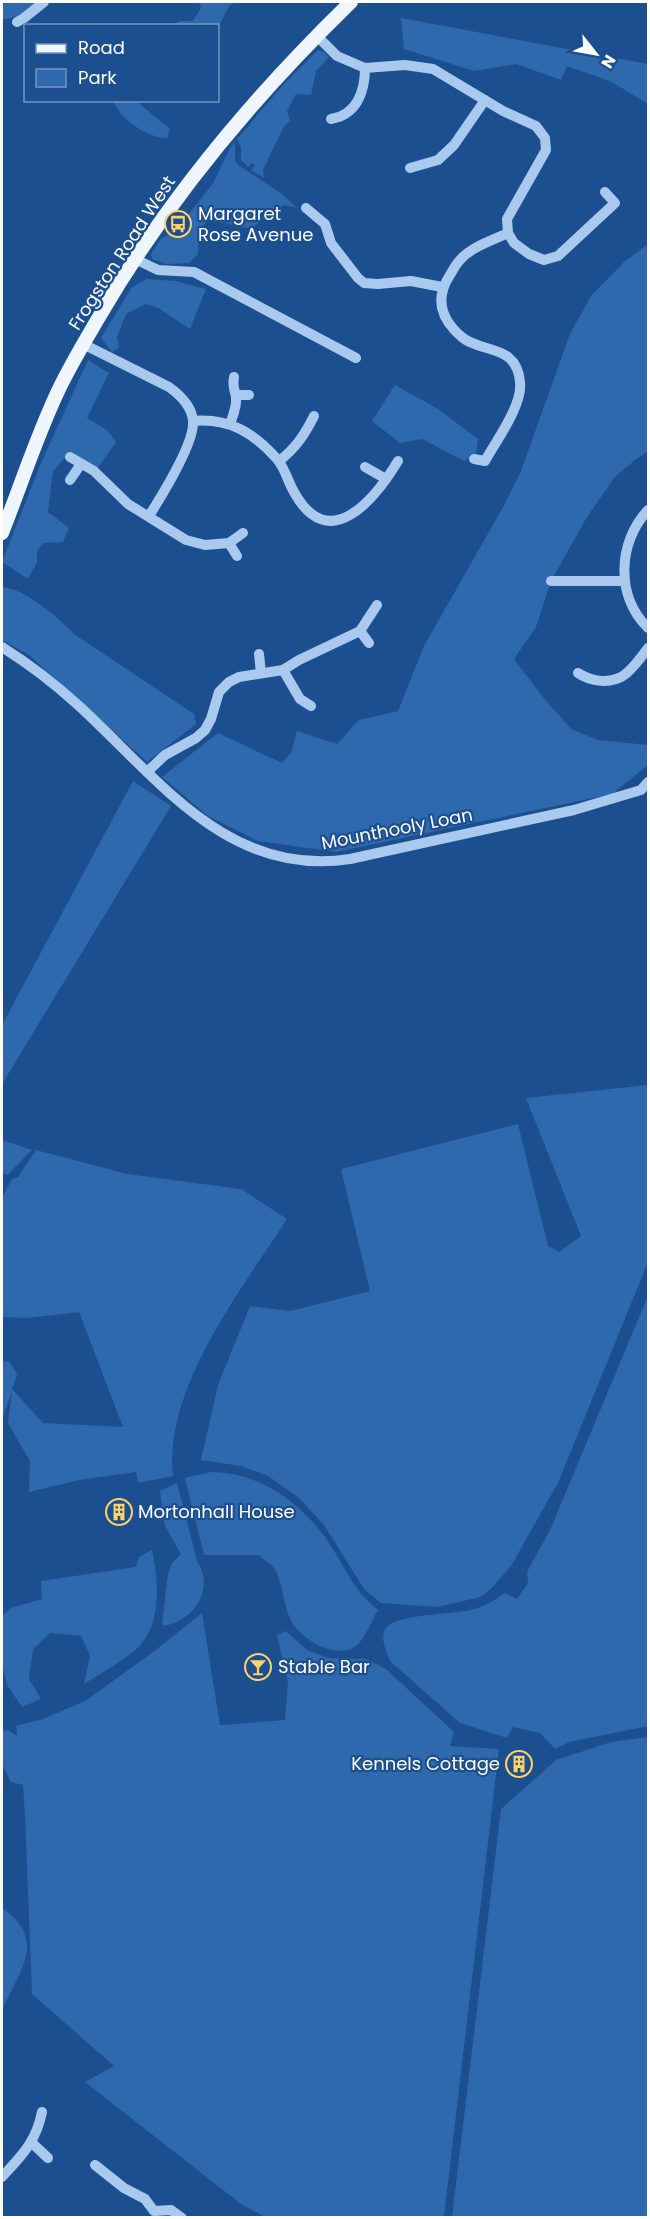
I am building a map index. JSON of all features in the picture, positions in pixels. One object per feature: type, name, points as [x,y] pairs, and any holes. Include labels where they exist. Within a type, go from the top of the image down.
[{"type":"main road","name":"Frogston Road West","points":[[2,533],[59,390],[83,344],[135,259],[179,194],[271,83],[351,2]]},
{"type":"street","points":[[17,22],[44,2]]},
{"type":"street","points":[[316,35],[337,56],[365,68],[405,65],[433,69],[484,100],[536,126],[545,138],[546,150],[507,219],[508,233],[514,243],[528,254],[544,260],[558,256],[615,202],[605,192]]},
{"type":"street","points":[[331,119],[349,111],[358,101],[365,86],[365,68]]},
{"type":"street","points":[[410,168],[438,160],[454,145],[484,100]]},
{"type":"street","points":[[306,208],[325,224],[331,243],[364,283],[411,281],[442,287]]},
{"type":"street","points":[[474,459],[485,461],[513,410],[520,382],[515,366],[506,355],[496,349],[465,339],[453,327],[442,311],[440,300],[442,287],[460,259],[508,233]]},
{"type":"street","points":[[135,259],[158,270],[194,272],[356,358]]},
{"type":"street","points":[[83,344],[177,393],[189,409],[193,421],[191,431],[175,472],[149,516]]},
{"type":"street","points":[[230,424],[236,406],[236,395],[232,386],[234,377]]},
{"type":"street","points":[[236,395],[249,395]]},
{"type":"street","points":[[279,461],[290,453],[303,437],[308,420]]},
{"type":"street","points":[[193,421],[219,421],[230,424],[258,442],[279,461],[293,492],[306,508],[321,518],[331,521],[353,515],[386,479],[398,461]]},
{"type":"street","points":[[70,457],[94,471],[123,500],[193,543],[205,545],[229,543],[243,533]]},
{"type":"street","points":[[70,480],[81,464]]},
{"type":"street","points":[[365,467],[386,479]]},
{"type":"street","points":[[648,510],[633,531],[626,550],[623,581],[632,605],[648,628]]},
{"type":"street","points":[[229,543],[237,556]]},
{"type":"street","points":[[551,581],[623,581]]},
{"type":"street","points":[[147,772],[165,755],[202,733],[211,719],[219,692],[229,682],[240,677],[283,670],[360,631],[377,604]]},
{"type":"street","points":[[360,631],[369,642]]},
{"type":"street","name":"Mounthooly Loan","points":[[2,647],[52,682],[147,772],[203,820],[235,840],[271,854],[306,861],[328,862],[574,810],[641,790],[648,782]]},
{"type":"street","points":[[578,673],[588,679],[604,681],[621,677],[648,648]]},
{"type":"street","points":[[259,654],[261,674]]},
{"type":"street","points":[[283,670],[300,699],[311,706]]},
{"type":"street","points":[[2,2177],[32,2143],[39,2128],[42,2112]]},
{"type":"street","points":[[32,2143],[48,2158]]},
{"type":"street","points":[[95,2165],[124,2187],[145,2199],[153,2214],[171,2210],[182,2217]]},
{"type":"green space","points":[[2,2],[39,2],[17,16],[2,19]]},
{"type":"green space","points":[[199,2],[235,2],[229,6],[219,26],[219,24],[174,24],[180,21],[193,21],[201,8]]},
{"type":"green space","points":[[401,18],[648,64],[648,104],[612,82],[567,66],[561,80],[516,64],[474,71],[404,49]]},
{"type":"green space","points":[[318,50],[329,57],[316,71],[311,95],[296,94],[287,111],[290,121],[284,126],[263,170],[264,178],[251,170],[255,165],[252,163],[248,167],[241,160],[241,147],[237,139],[283,85]]},
{"type":"green space","points":[[112,102],[137,102],[170,129],[167,138],[149,134],[138,128],[123,116]]},
{"type":"green space","points":[[235,142],[235,161],[238,165],[282,194],[297,208],[284,205],[262,219],[260,217],[256,219],[258,223],[252,229],[219,222],[207,222],[199,230],[198,254],[189,263],[167,264],[152,259],[151,254],[160,240],[178,228],[213,183]]},
{"type":"green space","points":[[648,244],[648,451],[615,477],[587,517],[551,581],[536,627],[514,659],[571,729],[598,740],[648,745],[648,765],[612,794],[336,852],[258,841],[208,816],[162,777],[218,733],[282,763],[291,753],[297,731],[337,744],[359,720],[398,711],[424,646],[502,509],[521,471],[570,334],[591,296],[624,262]]},
{"type":"green space","points":[[147,279],[175,281],[206,289],[190,329],[158,308],[146,304],[126,314],[117,337],[119,348],[112,352],[101,338],[132,287]]},
{"type":"green space","points":[[88,360],[109,373],[87,418],[107,430],[116,442],[97,469],[70,452],[53,471],[48,512],[69,528],[63,542],[43,543],[37,551],[37,562],[28,579],[2,562],[41,463]]},
{"type":"green space","points":[[395,385],[438,409],[478,439],[476,453],[464,461],[422,439],[400,443],[372,421]]},
{"type":"green space","points":[[2,587],[20,593],[41,605],[74,634],[194,714],[196,724],[147,762],[29,655],[2,640]]},
{"type":"green space","points":[[133,781],[171,806],[2,1084],[2,1025]]},
{"type":"green space","points":[[648,1085],[648,1262],[558,1483],[511,1566],[490,1590],[480,1597],[438,1607],[381,1603],[364,1589],[324,1525],[299,1498],[268,1476],[241,1466],[201,1460],[218,1385],[250,1306],[290,1311],[370,1291],[341,1169],[518,1124],[548,1246],[559,1252],[581,1236],[526,1098]]},
{"type":"green space","points":[[2,1140],[32,1150],[7,1175],[2,1172]]},
{"type":"green space","points":[[36,1150],[127,1174],[241,1189],[287,1219],[209,1341],[193,1375],[180,1409],[173,1443],[173,1476],[138,1483],[136,1472],[79,1480],[29,1492],[30,1461],[8,1423],[12,1391],[2,1419],[2,1361],[10,1362],[17,1374],[12,1389],[43,1423],[123,1427],[79,1312],[27,1318],[2,1317],[2,1198],[12,1179],[18,1177]]},
{"type":"green space","points":[[648,1296],[648,1726],[569,1742],[555,1749],[540,1733],[513,1727],[507,1738],[460,1723],[391,1662],[383,1639],[385,1629],[406,1618],[481,1607],[505,1593],[517,1599],[528,1583],[527,1572],[550,1530]]},
{"type":"green space","points":[[211,1472],[244,1477],[272,1489],[286,1497],[321,1532],[353,1582],[378,1610],[363,1638],[353,1648],[344,1651],[325,1648],[298,1631],[287,1611],[276,1571],[259,1555],[204,1555],[185,1478]]},
{"type":"green space","points":[[177,1483],[204,1582],[203,1592],[193,1610],[175,1623],[164,1626],[162,1624],[168,1574],[172,1563],[181,1554],[165,1526],[160,1491]]},
{"type":"green space","points":[[152,1550],[157,1599],[148,1634],[137,1649],[84,1684],[90,1656],[81,1636],[50,1633],[33,1649],[29,1679],[41,1699],[22,1707],[7,1685],[2,1667],[2,1616],[11,1608],[42,1599],[41,1581],[136,1567],[139,1557]]},
{"type":"green space","points":[[202,1613],[220,1725],[285,1720],[288,1682],[277,1635],[286,1631],[307,1650],[328,1658],[366,1659],[386,1669],[454,1732],[450,1746],[499,1749],[444,2217],[265,2217],[241,2204],[85,2082],[114,2066],[32,1994],[23,1785],[11,1782],[2,1764],[2,1731],[8,1730],[17,1736],[16,1726],[43,1719],[85,1701],[152,1653]]},
{"type":"green space","points":[[648,1737],[648,2217],[452,2217],[501,1809],[556,1760],[611,1742]]},
{"type":"green space","points":[[2,1908],[16,1920],[24,1932],[27,1944],[22,1969],[2,2010]]},
{"type":"place","name":"Margaret Rose Avenue","points":[[178,224]]},
{"type":"place","name":"Mortonhall House","points":[[119,1512]]},
{"type":"place","name":"Stable Bar","points":[[258,1667]]},
{"type":"place","name":"Kennels Cottage","points":[[519,1764]]}]
